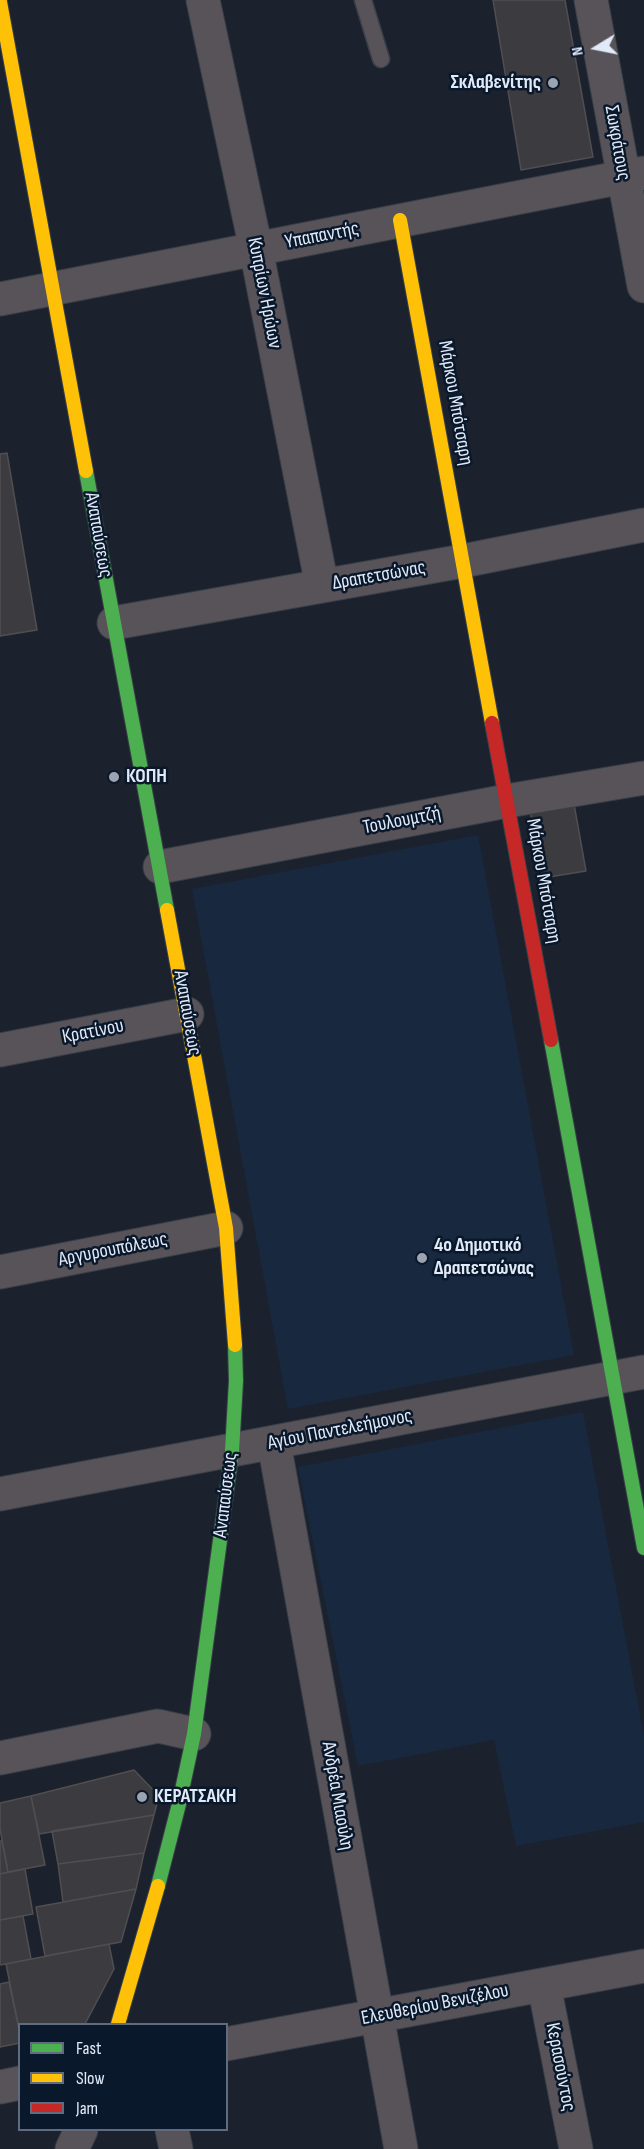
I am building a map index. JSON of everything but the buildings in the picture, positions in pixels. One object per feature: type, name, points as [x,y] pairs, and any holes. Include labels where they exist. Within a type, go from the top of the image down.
[{"type":"street","name":"Κυπρίων Ηρώων","points":[[203,0],[256,249],[322,586]]},
{"type":"street","name":"Σωκράτους","points":[[591,0],[633,175],[644,286]]},
{"type":"street","name":"Αναπαύσεως","points":[[0,2],[226,1228],[233,1304],[236,1370],[232,1451],[194,1734],[179,1804],[151,1912],[119,2023]]},
{"type":"street","name":"Υπαπαντής","points":[[0,299],[633,175]]},
{"type":"street","name":"Μάρκου Μπότσαρη","points":[[400,220],[507,801],[628,1375],[644,1548]]},
{"type":"street","name":"Δραπετσώνας","points":[[114,623],[463,561],[644,525]]},
{"type":"street","name":"Τουλουμτζή","points":[[160,867],[507,801],[644,778]]},
{"type":"street","name":"Κρατίνου","points":[[0,1050],[187,1014]]},
{"type":"street","name":"Αργυρουπόλεως","points":[[0,1272],[226,1228]]},
{"type":"street","name":"Αγίου Παντελεήμονος","points":[[0,1494],[628,1375]]},
{"type":"street","name":"Ανδρέα Μιαούλη","points":[[274,1443],[401,2149]]},
{"type":"street","points":[[0,1758],[158,1726],[194,1734]]},
{"type":"street","name":"Ελευθερίου Βενιζέλου","points":[[228,2044],[644,1966]]},
{"type":"street","name":"Κερασούντος","points":[[544,1985],[576,2149]]},
{"type":"street","points":[[0,2086],[18,2083]]},
{"type":"street","points":[[72,2149],[81,2131]]},
{"type":"street","points":[[172,2131],[176,2149]]},
{"type":"lane","points":[[363,0],[381,59]]},
{"type":"shaded area","points":[[478,835],[574,1355],[288,1409],[192,889]]},
{"type":"shaded area","points":[[583,1412],[644,1736],[644,1822],[516,1846],[494,1740],[358,1766],[298,1467]]},
{"type":"traffic: fast","points":[[86,471],[167,910]]},
{"type":"traffic: fast","points":[[551,1040],[644,1548]]},
{"type":"traffic: fast","points":[[158,1886],[194,1734],[232,1451],[236,1381],[235,1345]]},
{"type":"traffic: slow","points":[[0,2],[86,471]]},
{"type":"traffic: slow","points":[[400,220],[492,723]]},
{"type":"traffic: slow","points":[[167,910],[226,1228],[235,1345]]},
{"type":"traffic: slow","points":[[118,2023],[158,1886]]},
{"type":"traffic: jam","points":[[492,723],[551,1040]]},
{"type":"place","name":"Σκλαβενίτης","points":[[553,83]]},
{"type":"place","name":"ΚΟΠΗ","points":[[114,777]]},
{"type":"place","name":"4ο Δημοτικό Δραπετσώνας","points":[[422,1258]]},
{"type":"place","name":"ΚΕΡΑΤΣΑΚΗ","points":[[142,1797]]}]
